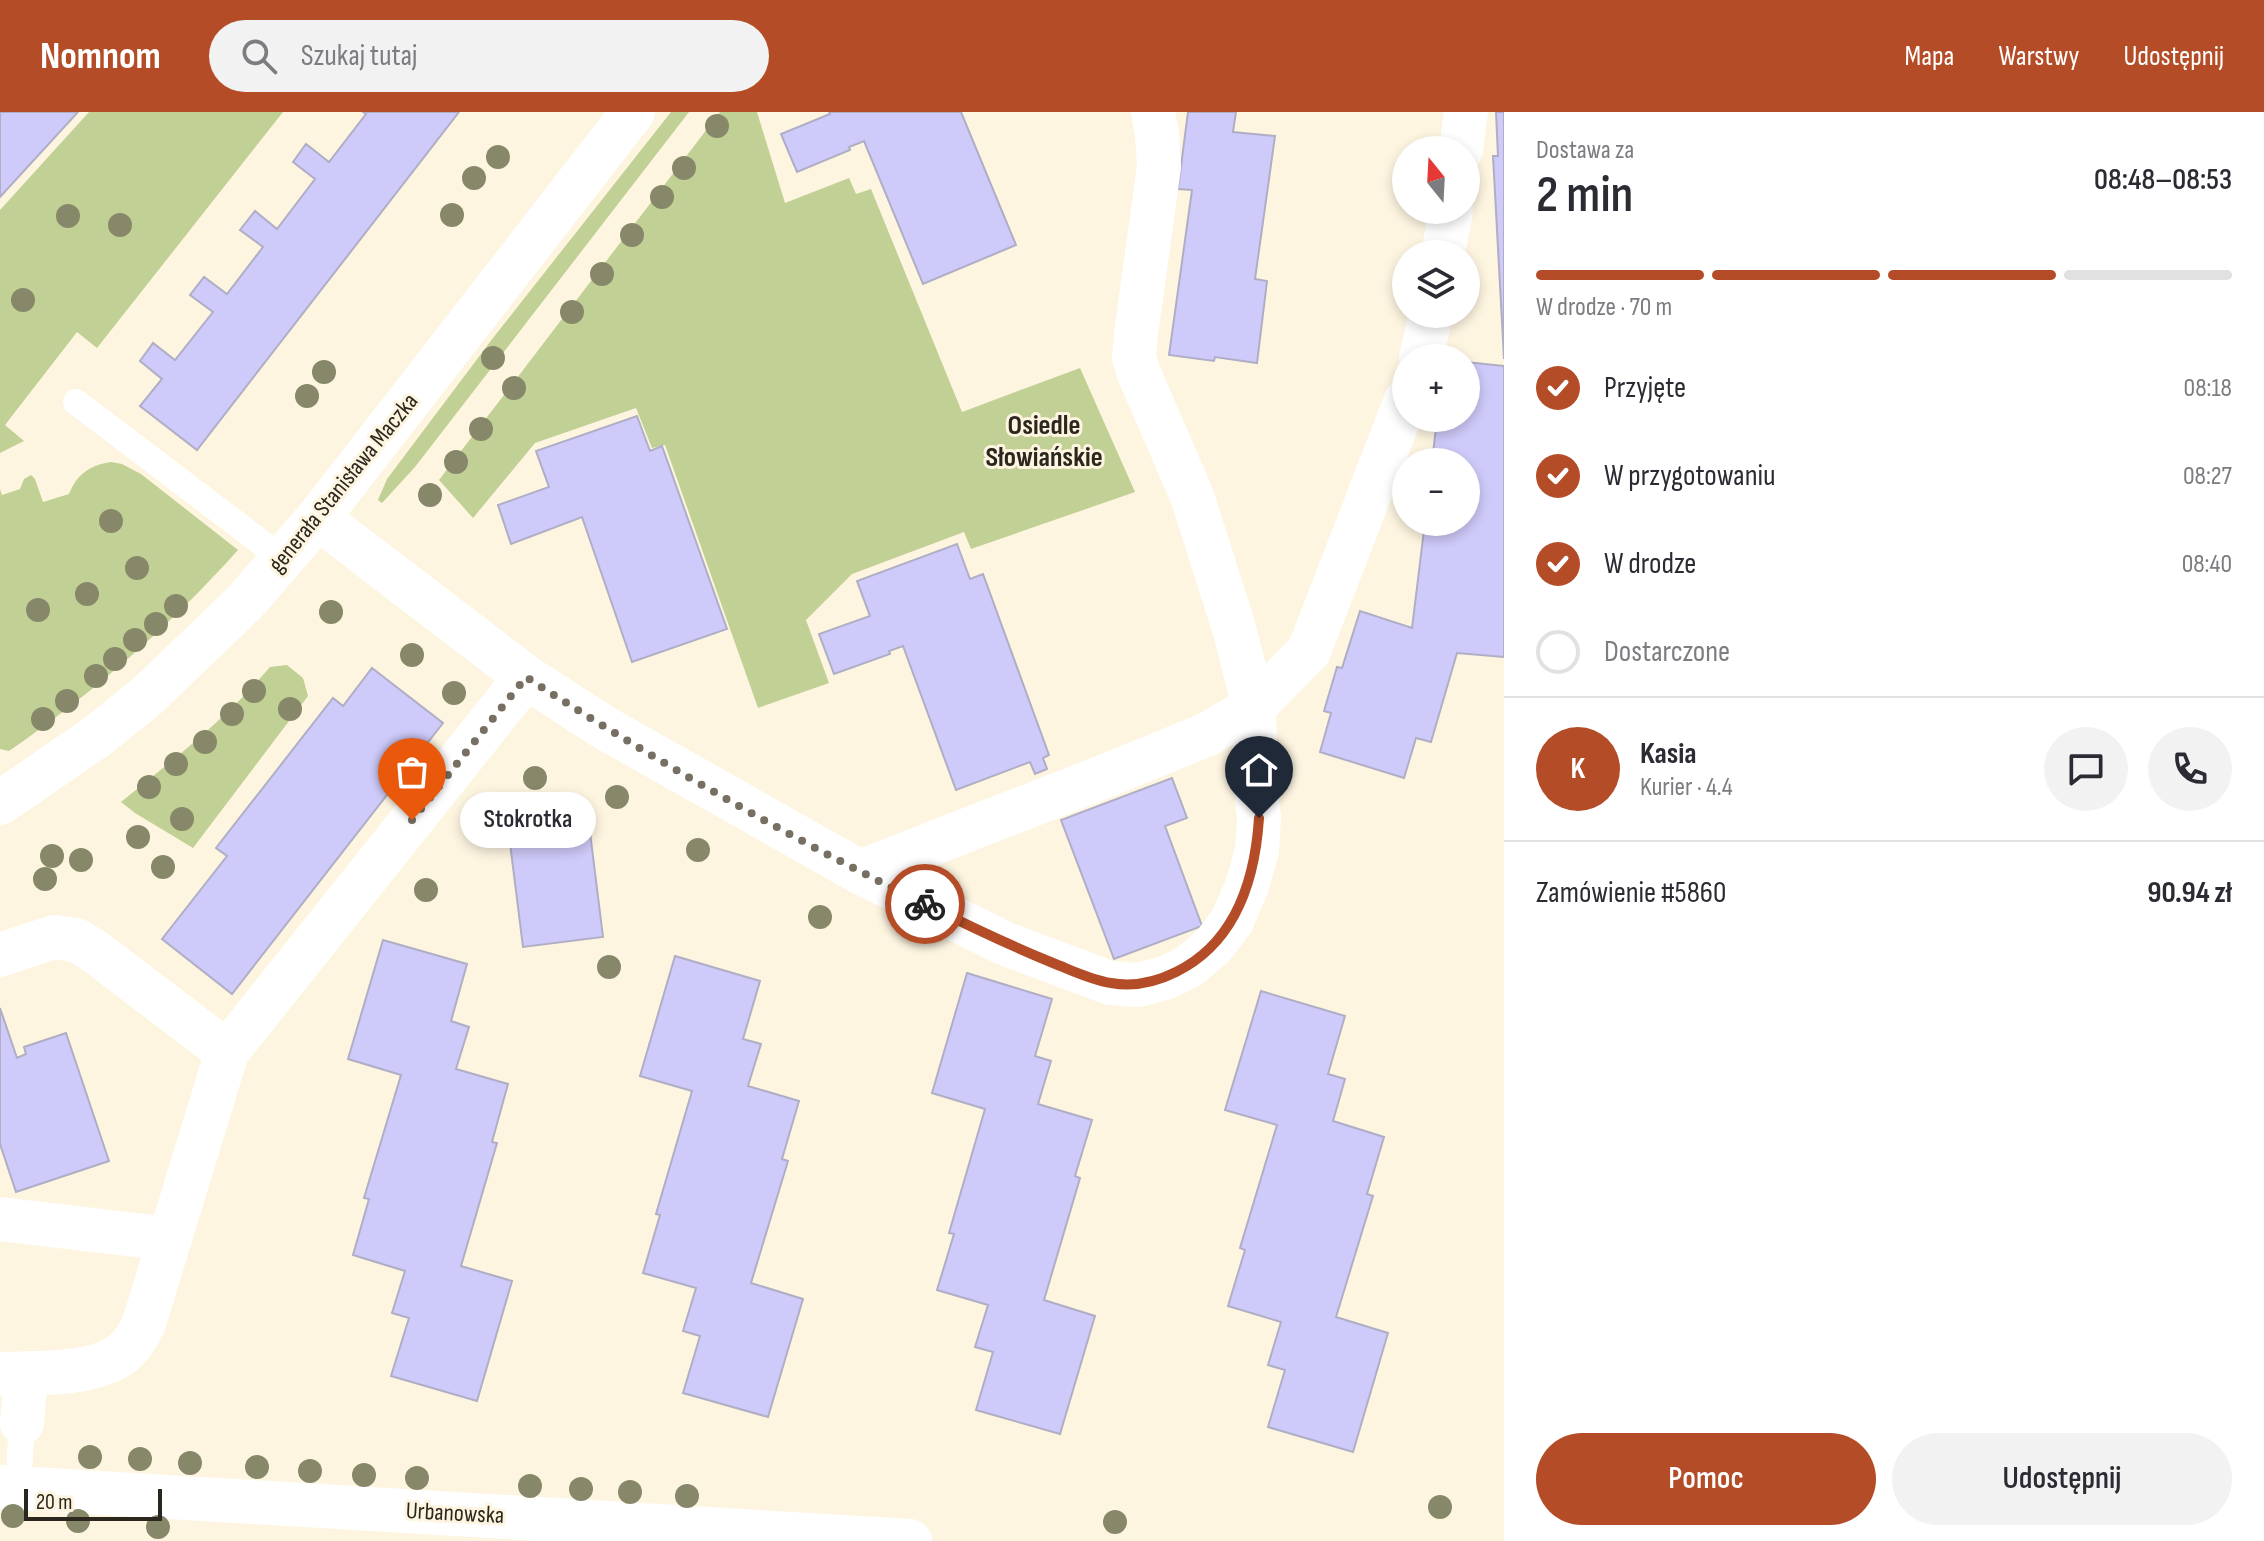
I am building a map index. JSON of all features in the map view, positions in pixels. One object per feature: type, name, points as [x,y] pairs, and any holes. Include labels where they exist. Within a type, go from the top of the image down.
[{"type":"street","name":"generała Stanisława Maczka","points":[[1,801],[96,737],[146,697],[245,602],[318,518],[633,112]]},
{"type":"street","points":[[318,518],[526,677],[605,728],[860,872],[1006,944],[1110,983],[1138,985],[1165,978],[1188,967],[1219,940],[1232,921],[1248,883],[1257,850],[1259,818],[1254,707],[1234,628],[1192,496],[1134,357],[1159,167],[1153,112]]},
{"type":"street","points":[[1463,136],[1466,112]]},
{"type":"street","points":[[860,872],[1208,734],[1254,707],[1309,651],[1394,432]]},
{"type":"street","points":[[22,1423],[13,1373],[100,1365],[122,1353],[136,1338],[144,1323],[227,1052],[526,677]]},
{"type":"street","points":[[0,955],[54,937],[76,940],[227,1052]]},
{"type":"street","points":[[0,1219],[170,1239]]},
{"type":"street","name":"Urbanowska","points":[[9,1487],[910,1541]]},
{"type":"lane","points":[[76,402],[283,559]]},
{"type":"lane","points":[[9,1487],[22,1423]]},
{"type":"green space","points":[[89,112],[283,112],[97,348],[77,332],[5,425],[24,441],[0,453],[0,210]]},
{"type":"green space","points":[[671,112],[689,112],[415,467],[382,503],[378,500],[387,479],[493,338]]},
{"type":"green space","points":[[720,112],[757,112],[785,203],[849,178],[856,194],[871,189],[962,412],[1080,368],[1135,492],[971,549],[964,532],[852,574],[806,620],[829,683],[758,708],[665,445],[652,448],[636,408],[535,443],[473,518],[439,480]]},
{"type":"green space","points":[[111,462],[141,474],[238,550],[158,632],[100,682],[9,751],[0,749],[0,489],[2,495],[20,489],[24,479],[31,475],[43,502],[69,494],[85,472]]},
{"type":"green space","points":[[287,665],[303,678],[308,696],[193,848],[121,802],[218,721],[270,667]]},
{"type":"building","points":[[0,112],[78,112],[0,197]]},
{"type":"building","points":[[363,112],[459,112],[197,450],[140,406],[162,379],[140,361],[153,343],[175,360],[213,312],[190,295],[204,277],[227,294],[263,247],[240,230],[255,211],[277,229],[315,179],[293,162],[306,144],[329,162],[366,114]]},
{"type":"building","points":[[829,112],[961,112],[1016,245],[923,284],[864,141],[797,172],[781,134]]},
{"type":"building","points":[[1188,112],[1236,112],[1233,132],[1275,136],[1255,279],[1267,281],[1257,363],[1169,355],[1192,190],[1178,189]]},
{"type":"building","points":[[1496,112],[1504,112],[1504,359],[1493,156],[1498,156]]},
{"type":"building","points":[[1480,363],[1504,366],[1504,657],[1457,653],[1431,742],[1416,738],[1404,778],[1320,752],[1331,713],[1324,711],[1337,667],[1342,668],[1360,611],[1412,628],[1423,536],[1480,536],[1480,448],[1434,448],[1435,432],[1480,432]]},
{"type":"building","points":[[637,416],[650,451],[662,446],[727,629],[632,662],[582,517],[511,544],[498,505],[549,487],[536,451]]},
{"type":"building","points":[[957,544],[970,579],[983,574],[1049,755],[1043,758],[1047,769],[1035,774],[1030,762],[956,790],[903,646],[889,651],[890,654],[834,674],[819,634],[870,616],[857,581]]},
{"type":"building","points":[[372,668],[443,723],[232,994],[162,939],[227,856],[216,848],[333,698],[343,706]]},
{"type":"building","points":[[1172,778],[1187,818],[1165,826],[1202,926],[1114,959],[1061,820]]},
{"type":"building","points":[[587,808],[603,937],[523,947],[507,819]]},
{"type":"building","points":[[383,940],[467,964],[451,1021],[469,1027],[456,1069],[508,1084],[492,1142],[497,1143],[461,1266],[512,1281],[477,1401],[391,1376],[409,1318],[392,1313],[405,1271],[353,1255],[369,1199],[364,1198],[401,1075],[348,1059]]},
{"type":"building","points":[[675,956],[760,981],[743,1039],[761,1044],[748,1086],[799,1101],[782,1159],[788,1161],[751,1283],[803,1299],[768,1417],[683,1393],[700,1336],[683,1331],[696,1288],[643,1273],[660,1215],[656,1214],[692,1091],[640,1076]]},
{"type":"building","points":[[967,973],[1052,999],[1035,1056],[1051,1061],[1038,1104],[1092,1120],[1075,1176],[1080,1178],[1044,1300],[1095,1316],[1060,1434],[976,1410],[993,1352],[975,1347],[988,1305],[937,1290],[954,1234],[949,1233],[985,1109],[932,1093]]},
{"type":"building","points":[[1261,991],[1345,1016],[1328,1074],[1345,1079],[1333,1121],[1384,1137],[1367,1194],[1373,1196],[1336,1317],[1388,1333],[1353,1452],[1268,1427],[1285,1370],[1268,1365],[1281,1322],[1228,1306],[1245,1250],[1240,1248],[1277,1125],[1225,1110]]},
{"type":"building","points":[[0,1008],[17,1058],[26,1054],[24,1047],[66,1033],[109,1161],[16,1192],[0,1144]]},
{"type":"way so far","points":[[412,820],[526,677],[605,728],[860,872],[925,904]]},
{"type":"place","name":"Stokrotka","points":[[412,820]]},
{"type":"district","name":"Osiedle Słowiańskie","points":[[1044,441]]},
{"type":"route","points":[[925,904],[1006,944],[1073,971],[1110,983],[1138,985],[1165,978],[1188,967],[1225,933],[1248,883],[1257,850],[1259,818]]}]
